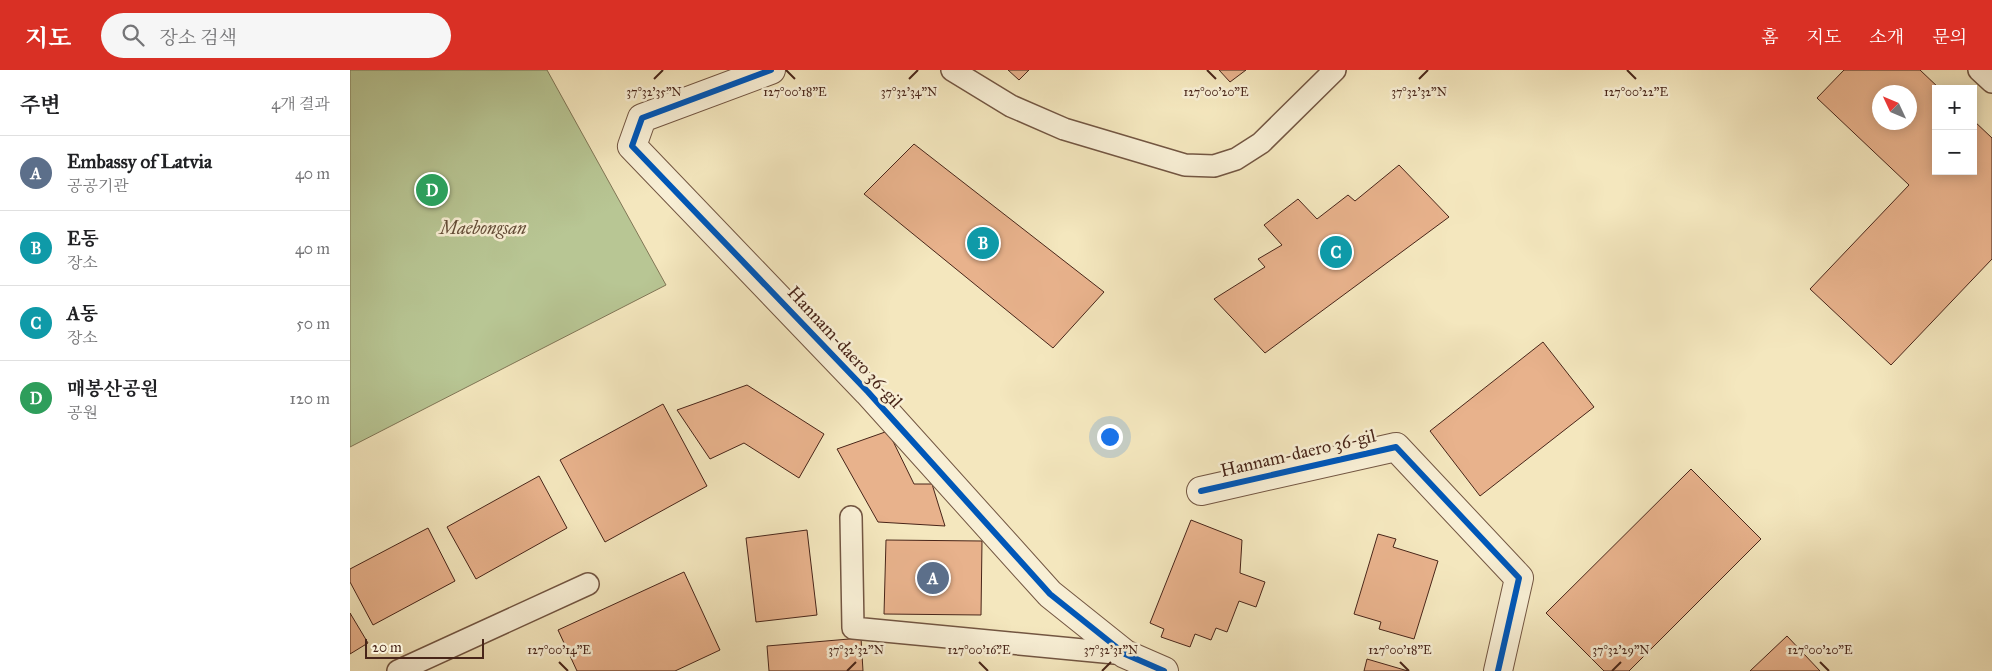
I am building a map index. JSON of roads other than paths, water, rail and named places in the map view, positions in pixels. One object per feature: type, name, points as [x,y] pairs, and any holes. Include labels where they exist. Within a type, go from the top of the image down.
[{"type":"street","name":"Hannam-daero 36-gil","points":[[771,70],[642,118],[632,146],[868,392],[1050,594],[1125,654],[1164,671]]},
{"type":"street","name":"Hannam-daero 36-gil","points":[[1202,491],[1396,447],[1519,578],[1498,671]]},
{"type":"lane","points":[[952,70],[1011,106],[1064,129],[1185,165],[1214,166],[1236,159],[1261,143],[1334,70]]},
{"type":"lane","points":[[1979,70],[1992,82]]},
{"type":"lane","name":"Hannam-daero 36-gil","points":[[851,517],[853,628],[1125,654]]},
{"type":"lane","points":[[398,671],[588,584]]},
{"type":"place","name":"매봉산공원","points":[[432,190]]},
{"type":"place","name":"E동","points":[[983,243]]},
{"type":"place","name":"A동","points":[[1336,252]]},
{"type":"place","name":"Embassy of Latvia","points":[[933,578]]},
{"type":"park label","name":"Maebongsan","points":[[483,228]]}]
